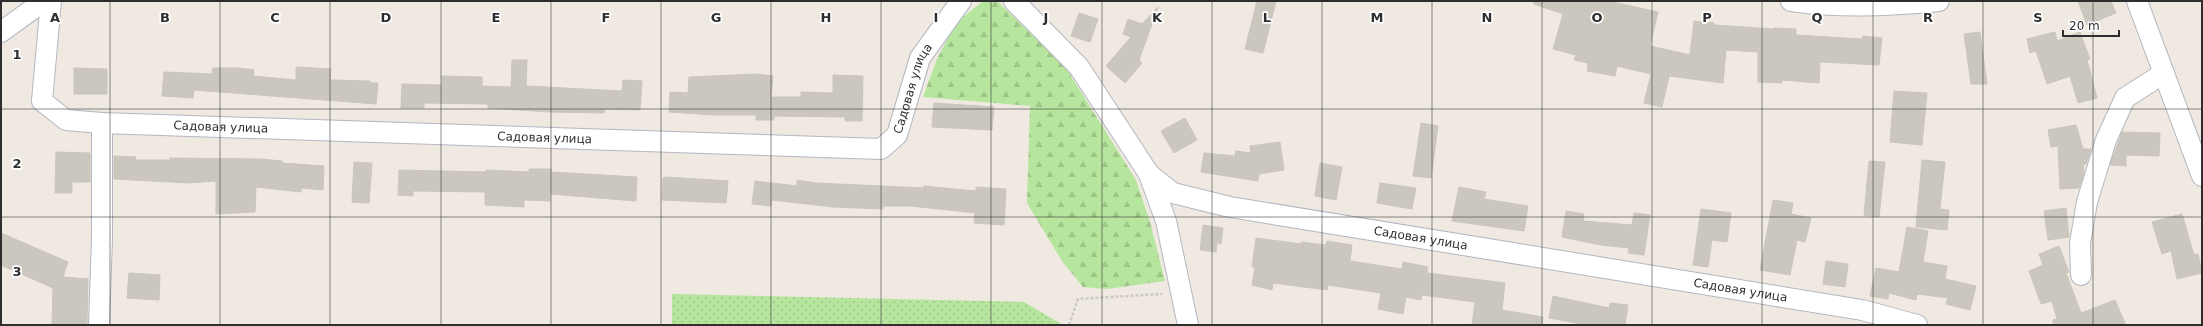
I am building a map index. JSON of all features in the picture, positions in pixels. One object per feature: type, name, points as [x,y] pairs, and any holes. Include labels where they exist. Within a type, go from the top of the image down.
[{"type":"street","points":[[1,32],[44,1]]},
{"type":"street","name":"Садовая улица","points":[[51,1],[42,101],[66,120],[102,123],[881,149],[897,136],[920,58],[961,1]]},
{"type":"street","name":"Садовая улица","points":[[1014,1],[1079,67],[1149,174],[1173,193],[1230,207],[1862,310],[1917,325]]},
{"type":"street","points":[[1791,1],[1819,5],[1898,5],[1939,1]]},
{"type":"street","points":[[2138,1],[2202,176]]},
{"type":"street","points":[[2081,275],[2080,243],[2087,202],[2106,140],[2126,98],[2164,73]]},
{"type":"street","points":[[99,325],[102,238],[102,123]]},
{"type":"street","points":[[1149,174],[1166,221],[1188,325]]},
{"type":"path","points":[[1069,325],[1078,299],[1182,293]]},
{"type":"green space","points":[[983,1],[997,1],[1064,65],[1136,180],[1150,222],[1165,281],[1107,289],[1083,287],[1062,261],[1027,203],[1030,106],[923,97],[937,59],[956,23]]},
{"type":"green space","points":[[672,294],[1024,302],[1063,325],[672,325]]},
{"type":"building","points":[[1257,1],[1276,1],[1263,53],[1245,49]]},
{"type":"building","points":[[1534,1],[1608,1],[1658,12],[1650,46],[1690,55],[1694,21],[1714,23],[1714,25],[1796,29],[1796,35],[1862,39],[1863,36],[1882,38],[1879,65],[1820,62],[1819,83],[1782,80],[1782,83],[1758,82],[1758,52],[1726,50],[1723,83],[1669,76],[1662,107],[1644,103],[1651,74],[1617,66],[1615,76],[1587,71],[1588,63],[1574,60],[1576,55],[1553,49],[1563,14],[1534,4]]},
{"type":"building","points":[[2078,1],[2111,1],[2116,13],[2087,25]]},
{"type":"building","points":[[1158,7],[1139,60],[1142,63],[1125,83],[1106,66],[1131,37],[1123,34],[1128,19],[1142,24]]},
{"type":"building","points":[[1079,13],[1098,19],[1090,42],[1071,36]]},
{"type":"building","points":[[1980,32],[1987,84],[1971,84],[1964,34]]},
{"type":"building","points":[[2055,32],[2057,41],[2080,32],[2090,59],[2087,60],[2097,98],[2078,103],[2070,76],[2047,84],[2036,51],[2030,53],[2027,39]]},
{"type":"building","points":[[512,60],[527,60],[526,86],[622,91],[623,80],[642,81],[640,110],[605,109],[604,113],[550,112],[488,108],[488,104],[424,103],[424,108],[401,108],[402,84],[442,85],[442,76],[482,77],[482,86],[511,87]]},
{"type":"building","points":[[296,67],[331,69],[330,80],[370,81],[370,83],[378,83],[376,104],[194,90],[193,98],[162,96],[164,72],[212,74],[213,68],[238,68],[254,70],[253,76],[296,80]]},
{"type":"building","points":[[74,68],[107,69],[107,94],[74,94]]},
{"type":"building","points":[[756,74],[773,76],[771,97],[801,97],[801,92],[833,93],[833,75],[863,76],[862,121],[845,121],[845,117],[774,116],[774,120],[756,120],[756,115],[713,115],[669,112],[670,92],[688,93],[689,77]]},
{"type":"building","points":[[1894,91],[1927,93],[1922,145],[1890,142]]},
{"type":"building","points":[[934,103],[994,107],[992,130],[932,127]]},
{"type":"building","points":[[1185,118],[1197,140],[1174,153],[1161,131]]},
{"type":"building","points":[[1421,123],[1438,126],[1431,178],[1413,176]]},
{"type":"building","points":[[2076,125],[2083,149],[2091,149],[2086,164],[2083,164],[2084,173],[2079,188],[2060,189],[2058,146],[2051,147],[2048,130]]},
{"type":"building","points":[[2122,132],[2160,133],[2159,156],[2126,155],[2126,166],[2110,165]]},
{"type":"building","points":[[1280,142],[1284,170],[1259,174],[1258,181],[1201,172],[1204,153],[1235,156],[1236,151],[1251,153],[1250,146]]},
{"type":"building","points":[[56,152],[90,153],[90,182],[72,182],[72,193],[55,193]]},
{"type":"building","points":[[114,156],[136,157],[135,160],[170,160],[170,158],[261,159],[282,161],[282,163],[324,166],[323,190],[301,188],[301,192],[256,187],[255,212],[216,214],[216,181],[189,183],[114,179]]},
{"type":"building","points":[[1922,160],[1945,162],[1940,209],[1949,210],[1947,230],[1916,227]]},
{"type":"building","points":[[1869,161],[1885,162],[1879,217],[1864,215]]},
{"type":"building","points":[[354,162],[372,163],[369,203],[352,202]]},
{"type":"building","points":[[1320,163],[1342,167],[1336,200],[1315,196]]},
{"type":"building","points":[[529,169],[551,169],[551,172],[637,177],[636,201],[550,194],[550,201],[524,200],[524,207],[485,205],[485,192],[413,191],[413,196],[398,195],[399,170],[486,172],[486,170],[529,172]]},
{"type":"building","points":[[663,178],[728,181],[726,203],[662,200]]},
{"type":"building","points":[[797,180],[816,183],[924,188],[924,186],[976,191],[976,187],[1006,189],[1004,225],[974,223],[975,213],[911,206],[883,206],[883,209],[833,207],[772,200],[771,206],[752,204],[755,181],[797,186]]},
{"type":"building","points":[[1380,183],[1416,188],[1412,209],[1377,203]]},
{"type":"building","points":[[1459,187],[1486,192],[1484,199],[1528,206],[1524,231],[1452,221]]},
{"type":"building","points":[[1773,200],[1793,203],[1791,214],[1811,218],[1805,242],[1797,240],[1790,275],[1760,270]]},
{"type":"building","points":[[2066,208],[2069,237],[2048,240],[2044,211]]},
{"type":"building","points":[[1701,209],[1731,213],[1727,242],[1712,240],[1708,267],[1693,265]]},
{"type":"building","points":[[1566,211],[1584,214],[1583,221],[1632,225],[1634,213],[1650,215],[1644,255],[1628,253],[1629,248],[1601,245],[1562,237]]},
{"type":"building","points":[[2182,214],[2194,255],[2198,254],[2202,273],[2177,279],[2171,251],[2162,254],[2152,222]]},
{"type":"building","points":[[1203,225],[1223,228],[1221,244],[1217,243],[1216,252],[1200,250]]},
{"type":"building","points":[[1907,227],[1928,231],[1923,262],[1947,266],[1945,279],[1976,286],[1970,310],[1946,304],[1948,298],[1917,294],[1916,300],[1889,293],[1888,299],[1870,296],[1876,268],[1899,272]]},
{"type":"building","points":[[1,233],[68,262],[63,277],[88,279],[87,325],[52,325],[53,288],[1,265]]},
{"type":"building","points":[[1256,238],[1301,244],[1301,242],[1326,245],[1327,241],[1352,245],[1350,261],[1402,269],[1403,262],[1428,267],[1427,273],[1505,283],[1502,310],[1543,317],[1542,325],[1472,325],[1475,302],[1422,295],[1421,300],[1406,297],[1403,314],[1378,309],[1381,293],[1328,285],[1327,290],[1273,283],[1272,290],[1252,285],[1255,267],[1252,267]]},
{"type":"building","points":[[2059,246],[2069,272],[2066,273],[2081,313],[2115,300],[2126,325],[2053,325],[2053,320],[2057,319],[2052,301],[2041,304],[2029,271],[2043,265],[2039,254]]},
{"type":"building","points":[[1826,261],[1848,264],[1845,287],[1823,284]]},
{"type":"building","points":[[129,273],[160,275],[159,300],[127,298]]},
{"type":"building","points":[[1553,296],[1609,308],[1610,303],[1628,305],[1625,325],[1587,325],[1549,318]]}]
